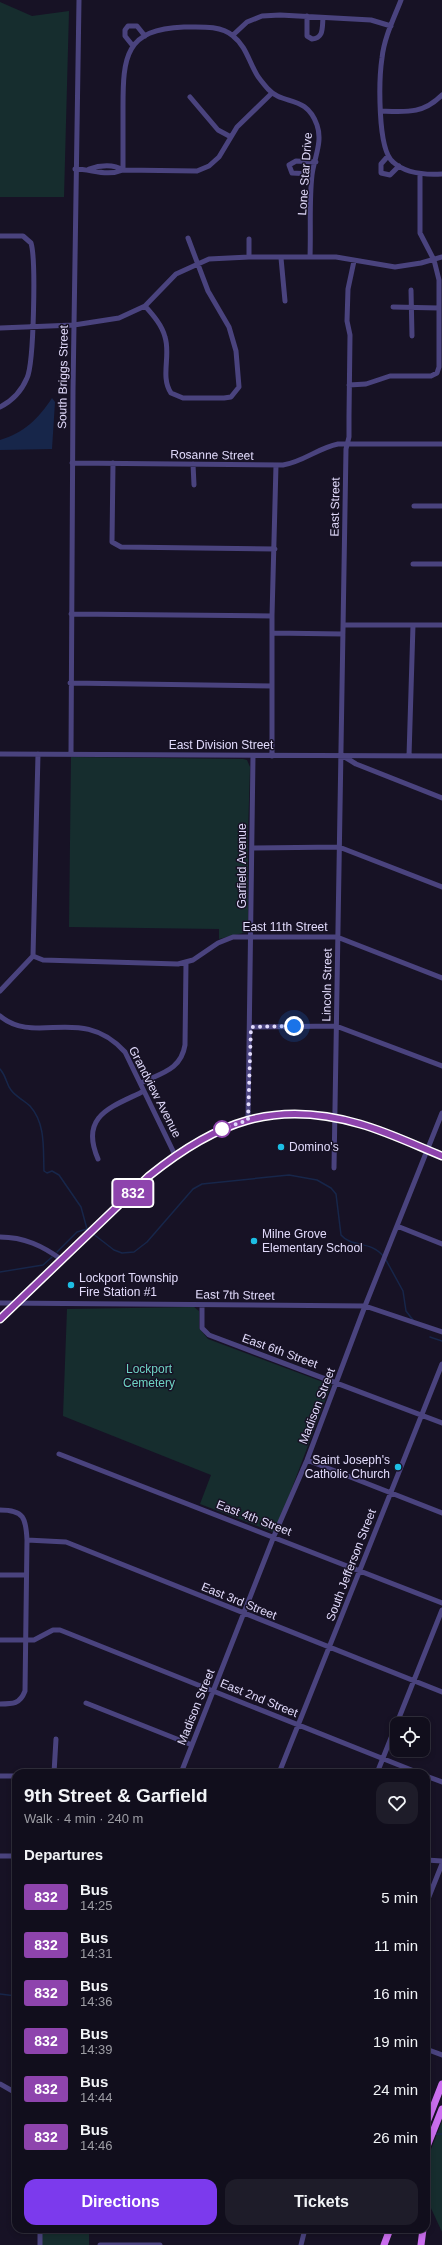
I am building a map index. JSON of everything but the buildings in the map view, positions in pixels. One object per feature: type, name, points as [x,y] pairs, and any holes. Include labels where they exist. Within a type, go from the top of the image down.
[{"type":"main road","points":[[0,1319],[19,1303],[149,1176],[175,1155],[210,1133],[248,1120],[301,1114],[334,1117],[367,1126],[442,1156]]},
{"type":"main road","points":[[430,2114],[442,2084]]},
{"type":"main road","points":[[430,2139],[442,2109]]},
{"type":"main road","points":[[384,2245],[388,2233]]},
{"type":"main road","points":[[421,2245],[422,2233]]},
{"type":"street","name":"South Briggs Street","points":[[71,754],[70,683],[75,169],[79,0]]},
{"type":"street","points":[[401,0],[391,26],[382,58],[381,132],[388,156],[392,162],[398,166],[420,174],[442,174]]},
{"type":"street","points":[[124,170],[124,78],[126,60],[133,46],[153,31],[185,27],[218,29],[233,35],[247,22],[262,16],[307,16],[371,20],[391,26]]},
{"type":"street","points":[[307,16],[307,36],[312,39],[318,38],[321,34],[322,18]]},
{"type":"street","points":[[133,46],[125,36],[125,30],[128,26],[137,26],[145,36]]},
{"type":"street","name":"Lone Star Drive","points":[[233,35],[248,54],[256,74],[272,93],[303,105],[313,116],[319,132],[316,162],[312,174],[310,257]]},
{"type":"street","points":[[75,169],[117,166],[124,170],[197,171],[214,162],[243,120],[272,93]]},
{"type":"street","points":[[381,111],[414,111],[432,105],[442,95]]},
{"type":"street","points":[[190,97],[218,130],[231,138]]},
{"type":"street","points":[[388,156],[381,164],[381,173],[390,175],[398,166]]},
{"type":"street","points":[[312,174],[292,173],[289,165],[296,161],[316,162]]},
{"type":"street","points":[[350,385],[366,384],[390,376],[431,376],[437,373],[439,367],[440,322],[438,271],[420,233],[420,174]]},
{"type":"street","points":[[0,236],[23,236],[31,243],[32,328],[32,358],[27,378],[17,394],[0,407]]},
{"type":"street","points":[[145,306],[159,324],[166,338],[167,383],[171,393],[184,398],[224,398],[235,393],[239,387],[236,351],[229,328],[208,291],[188,238]]},
{"type":"street","points":[[248,257],[249,239]]},
{"type":"street","points":[[0,328],[74,326],[119,318],[145,306],[176,274],[209,259],[248,257],[336,257],[395,267],[434,260],[442,257]]},
{"type":"street","points":[[282,258],[284,301]]},
{"type":"street","name":"East Street","points":[[342,756],[346,449],[348,443],[350,385],[348,289],[354,261]]},
{"type":"street","points":[[411,290],[412,336]]},
{"type":"street","points":[[393,308],[439,308]]},
{"type":"street","name":"Rosanne Street","points":[[72,463],[276,465],[296,462],[326,447],[348,443],[442,444]]},
{"type":"street","points":[[113,463],[112,542],[116,545],[122,547],[275,550]]},
{"type":"street","points":[[193,464],[194,485]]},
{"type":"street","points":[[272,756],[272,616],[275,550],[276,465]]},
{"type":"street","points":[[414,506],[442,506]]},
{"type":"street","points":[[413,564],[442,564]]},
{"type":"street","points":[[71,614],[272,616]]},
{"type":"street","points":[[343,625],[442,625]]},
{"type":"street","points":[[409,756],[413,625]]},
{"type":"street","points":[[272,633],[343,634]]},
{"type":"street","points":[[70,683],[272,686]]},
{"type":"street","name":"East Division Street","points":[[0,754],[442,756]]},
{"type":"street","points":[[0,991],[33,956],[38,754]]},
{"type":"street","name":"Garfield Avenue","points":[[248,1120],[251,1027],[253,756]]},
{"type":"street","points":[[342,756],[356,764],[442,798]]},
{"type":"street","name":"Lincoln Street","points":[[334,1168],[337,937],[342,756]]},
{"type":"street","points":[[252,848],[339,847],[442,887]]},
{"type":"street","name":"East 11th Street","points":[[186,963],[226,939],[252,937],[337,937],[442,978]]},
{"type":"street","points":[[33,956],[43,960],[186,963],[185,1045],[183,1056],[177,1065],[141,1083]]},
{"type":"street","name":"Grandview Avenue","points":[[0,1016],[22,1027],[78,1027],[104,1033],[114,1040],[125,1052],[175,1155]]},
{"type":"street","points":[[251,1027],[336,1026],[442,1066]]},
{"type":"street","points":[[98,1159],[92,1146],[91,1135],[94,1124],[100,1115],[144,1091]]},
{"type":"street","name":"Madison Street","points":[[183,1769],[274,1536],[307,1460],[365,1306],[442,1113]]},
{"type":"street","points":[[397,1226],[442,1244]]},
{"type":"street","points":[[0,1237],[30,1241],[47,1249],[62,1260]]},
{"type":"street","name":"East 7th Street","points":[[0,1303],[365,1306],[442,1332]]},
{"type":"street","name":"East 6th Street","points":[[202,1305],[202,1328],[209,1335],[422,1415],[442,1424]]},
{"type":"street","name":"South Jefferson Street","points":[[281,1769],[442,1364]]},
{"type":"street","name":"East 4th Street","points":[[59,1454],[274,1536],[442,1603]]},
{"type":"street","points":[[307,1460],[442,1513]]},
{"type":"street","points":[[0,1510],[11,1510],[22,1515],[26,1526],[27,1540],[25,1691],[20,1701],[13,1704],[0,1704]]},
{"type":"street","name":"East 3rd Street","points":[[27,1540],[66,1542],[442,1692]]},
{"type":"street","points":[[0,1575],[26,1575]]},
{"type":"street","points":[[378,1769],[415,1682],[442,1610]]},
{"type":"street","name":"East 2nd Street","points":[[0,1640],[25,1640],[40,1638],[53,1630],[60,1630],[409,1769]]},
{"type":"street","points":[[86,1703],[192,1745]]},
{"type":"street","points":[[54,1769],[56,1739]]},
{"type":"street","points":[[0,1776],[12,1776]]},
{"type":"street","points":[[430,1778],[442,1782]]},
{"type":"street","points":[[0,1856],[12,1856]]},
{"type":"street","points":[[430,1860],[442,1862],[430,1894]]},
{"type":"street","points":[[430,2050],[442,2055]]},
{"type":"street","points":[[0,2084],[12,2091]]},
{"type":"street","points":[[40,2233],[40,2245]]},
{"type":"street","points":[[301,2245],[304,2233]]},
{"type":"street","points":[[100,2245],[160,2245]]},
{"type":"green space","points":[[0,2],[32,16],[69,11],[64,197],[0,197]]},
{"type":"green space","points":[[71,757],[247,760],[250,767],[247,932],[219,939],[219,929],[69,927]]},
{"type":"green space","name":"Lockport Cemetery","points":[[194,1307],[199,1311],[199,1328],[208,1339],[331,1385],[276,1530],[273,1532],[200,1504],[211,1475],[63,1416],[67,1309]]},
{"type":"green space","points":[[442,2121],[442,2232],[430,2206],[430,2152]]},
{"type":"green space","points":[[41,2233],[89,2233],[89,2245],[41,2245]]},
{"type":"water","points":[[52,398],[55,402],[52,449],[0,450],[0,440],[24,429],[42,412]]},
{"type":"waterway","points":[[0,1069],[11,1090],[15,1095],[30,1106],[39,1121],[43,1137],[44,1171],[47,1173],[52,1171],[59,1175],[81,1207],[87,1229],[89,1231]]},
{"type":"waterway","points":[[92,1233],[114,1250],[122,1253],[134,1252],[147,1242],[193,1189],[202,1184],[289,1175],[317,1180],[331,1188],[336,1194],[341,1235],[351,1242],[373,1248],[384,1257]]},
{"type":"waterway","points":[[57,1252],[77,1232],[87,1229]]},
{"type":"waterway","points":[[0,1272],[43,1265],[52,1257]]},
{"type":"waterway","points":[[386,1260],[403,1291],[406,1311],[413,1320]]},
{"type":"waterway","points":[[430,1337],[442,1341]]},
{"type":"waterway","points":[[0,1994],[12,1996]]},
{"type":"waterway","points":[[434,2134],[442,2134]]},
{"type":"bus line","name":"832","points":[[0,1319],[19,1303],[74,1248],[117,1209],[149,1176],[175,1155],[198,1140],[210,1133],[231,1125],[276,1115],[301,1114],[334,1117],[361,1124],[442,1156]]},
{"type":"place","name":"Domino's","points":[[281,1147]]},
{"type":"place","name":"Milne Grove Elementary School","points":[[254,1241]]},
{"type":"place","name":"Lockport Township Fire Station #1","points":[[71,1285]]},
{"type":"place","name":"Saint Joseph's Catholic Church","points":[[398,1467]]},
{"type":"route","points":[[222,1129],[248,1120],[251,1027],[294,1026]]}]
